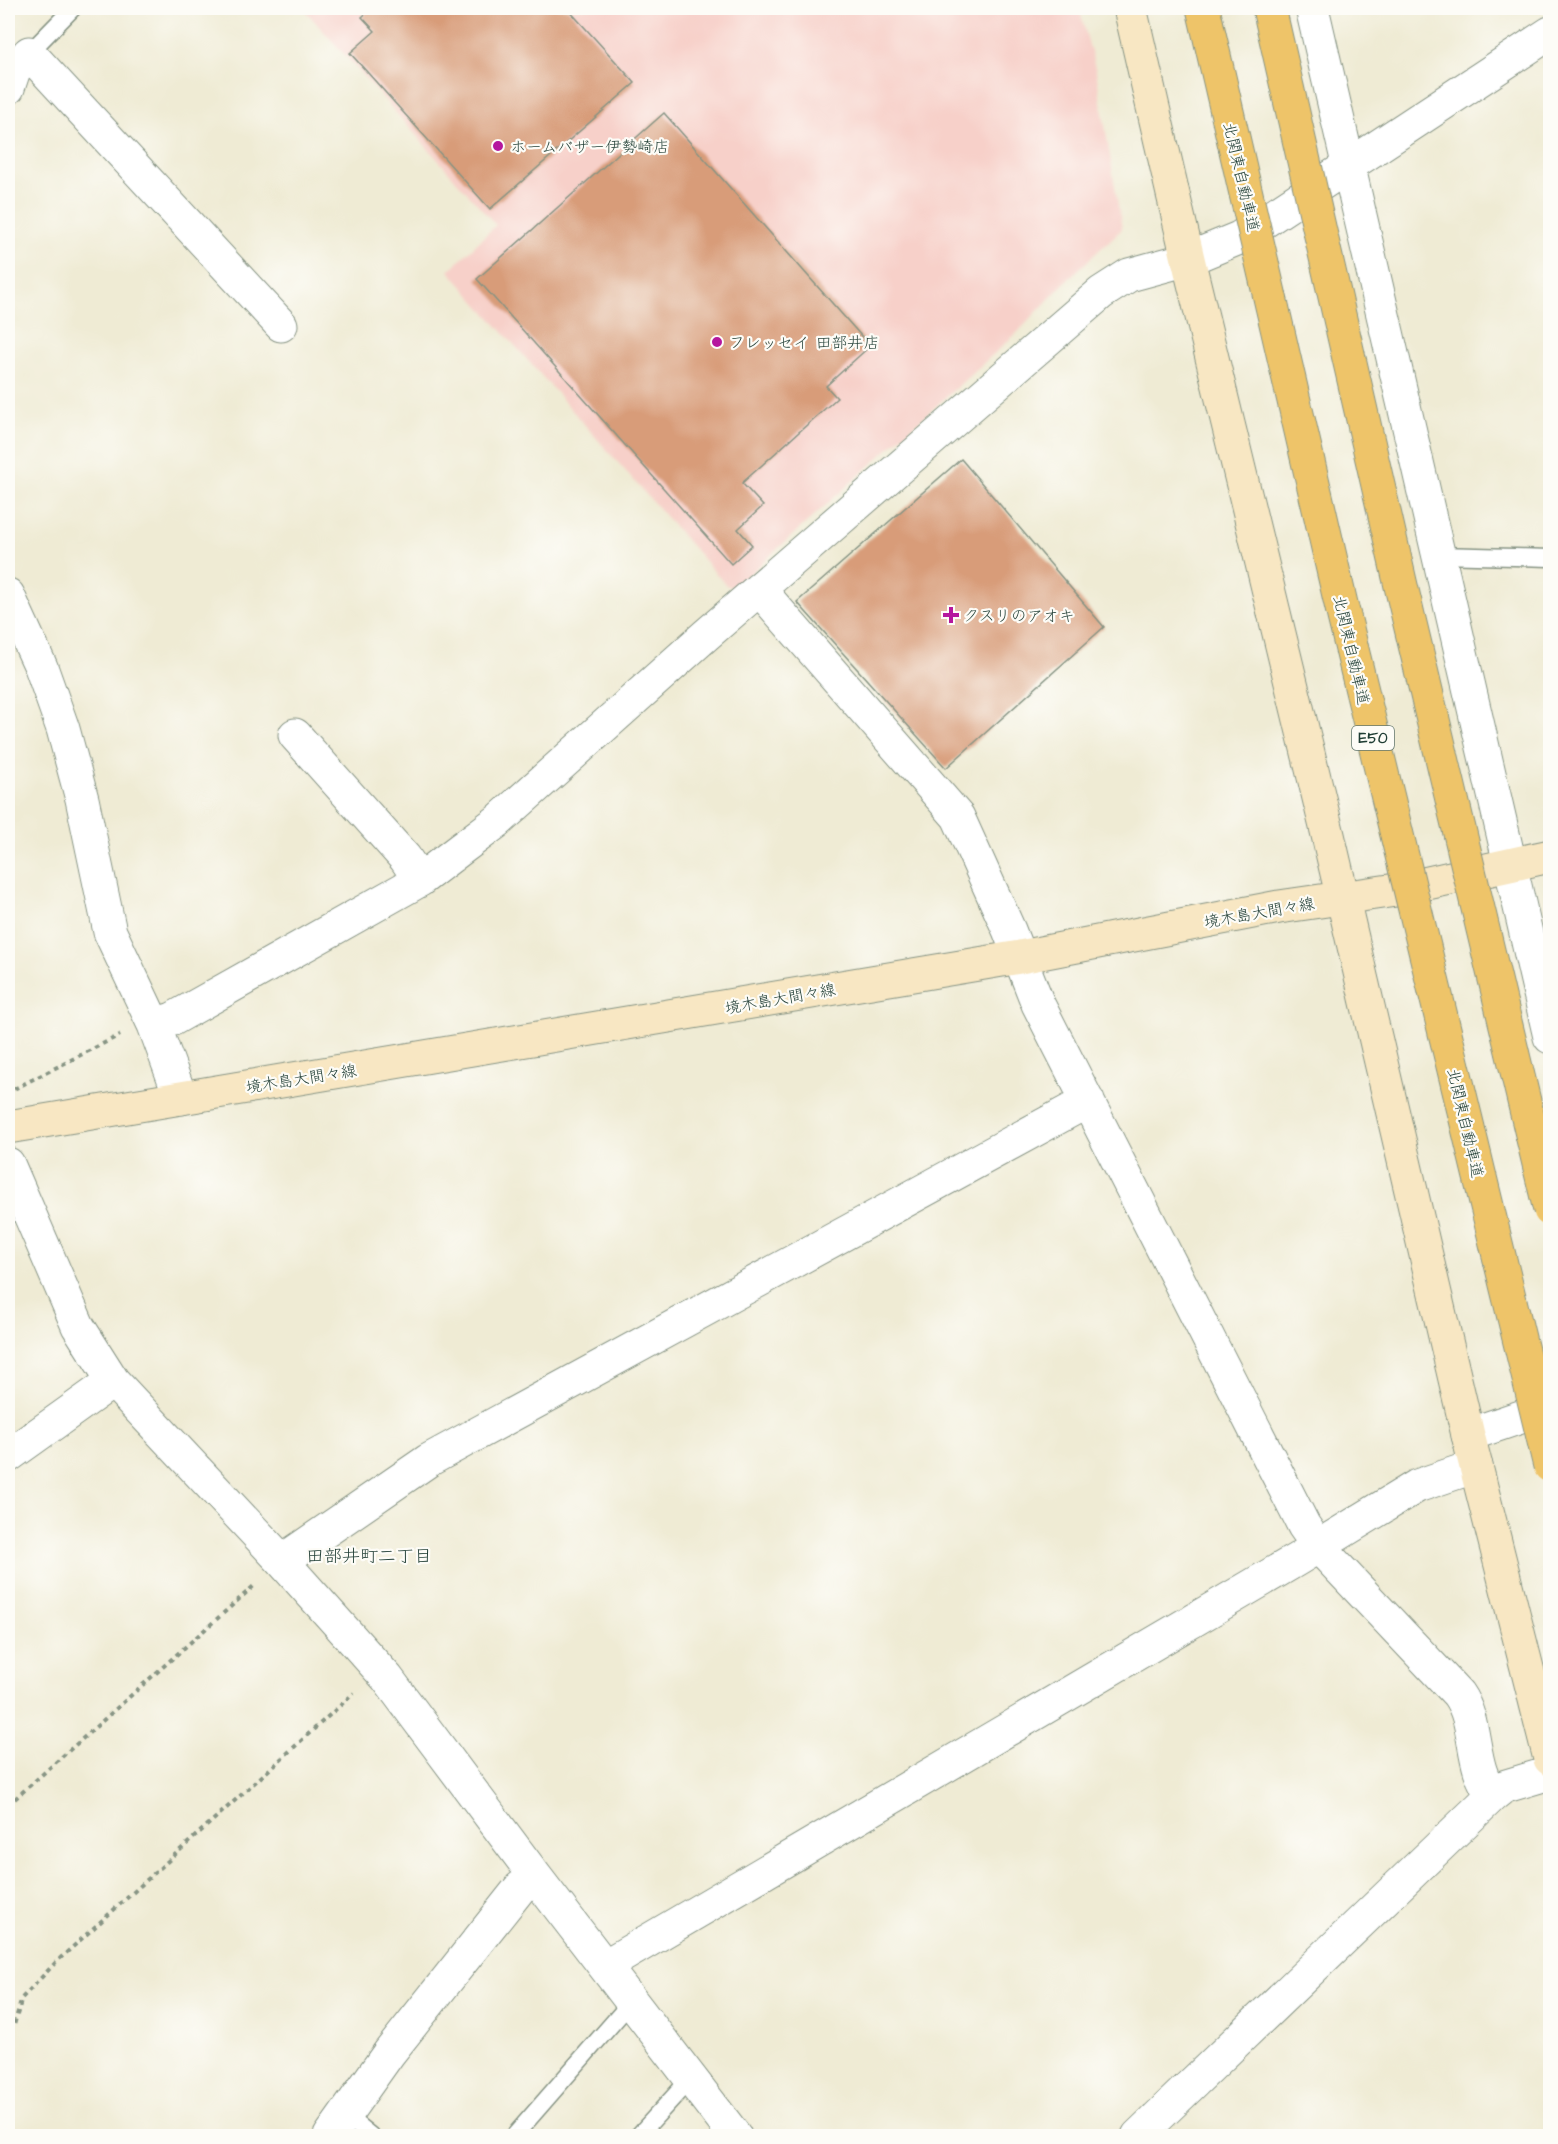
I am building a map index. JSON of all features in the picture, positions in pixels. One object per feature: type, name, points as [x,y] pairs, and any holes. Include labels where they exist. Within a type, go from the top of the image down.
[{"type":"highway","name":"北関東自動車道","points":[[1203,8],[1341,604],[1551,1466]]},
{"type":"highway","points":[[1269,8],[1404,598],[1551,1210]]},
{"type":"street","points":[[1130,8],[1468,1435],[1551,1759]]},
{"type":"street","points":[[1312,8],[1548,1020]]},
{"type":"street","points":[[140,1029],[173,1019],[420,880],[498,820],[759,589],[1101,293],[1129,275],[1188,259],[1239,238],[1348,164],[1551,33]]},
{"type":"street","points":[[8,88],[14,70],[29,53],[281,325]]},
{"type":"street","points":[[759,589],[958,817],[1020,957],[1038,1004],[1304,1526],[1318,1546],[1458,1694],[1468,1708],[1481,1778],[1492,1795]]},
{"type":"street","points":[[8,595],[41,667],[63,729],[82,800],[110,932],[140,1029],[175,1076],[181,1098]]},
{"type":"street","points":[[294,735],[405,858],[420,880]]},
{"type":"street","name":"境木島大間々線","points":[[8,1127],[1020,957],[1279,907],[1396,890],[1551,856]]},
{"type":"street","points":[[282,1561],[429,1460],[1088,1101]]},
{"type":"street","points":[[8,1164],[78,1326],[113,1381],[282,1561],[387,1678],[535,1876],[735,2136]]},
{"type":"street","points":[[8,1456],[113,1381]]},
{"type":"street","points":[[1468,1435],[1551,1407]]},
{"type":"street","points":[[604,1966],[1417,1486],[1476,1466]]},
{"type":"street","points":[[1138,2136],[1492,1795],[1503,1787],[1551,1773]]},
{"type":"street","points":[[337,2126],[389,2053],[520,1888],[535,1876]]},
{"type":"lane","points":[[29,53],[73,8]]},
{"type":"lane","points":[[1439,555],[1551,558]]},
{"type":"lane","points":[[514,2136],[631,2002]]},
{"type":"lane","points":[[638,2136],[690,2079]]},
{"type":"lane","points":[[337,2126],[371,2136]]},
{"type":"path","points":[[8,1092],[140,1029]]},
{"type":"path","points":[[8,1805],[282,1561]]},
{"type":"path","points":[[8,2030],[14,2025],[22,1998],[56,1962],[362,1685],[387,1678]]},
{"type":"shaded area","points":[[303,8],[1079,8],[1096,71],[1122,229],[1067,280],[1018,332],[734,588],[726,585],[449,271],[496,225]]},
{"type":"building","name":"ホームバザー伊勢崎店","points":[[372,8],[567,8],[635,83],[490,209],[350,53],[375,31],[362,17]]},
{"type":"building","points":[[664,113],[870,346],[826,386],[837,398],[742,483],[763,506],[738,529],[752,545],[731,564],[477,279]]},
{"type":"building","name":"クスリのアオキ","points":[[961,459],[1104,627],[946,768],[797,602]]},
{"type":"place","name":"ホームバザー伊勢崎店","points":[[498,146]]},
{"type":"place","name":"フレッセイ 田部井店","points":[[717,342]]},
{"type":"place","name":"クスリのアオキ","points":[[951,615]]},
{"type":"district","name":"田部井町二丁目","points":[[369,1556]]}]
